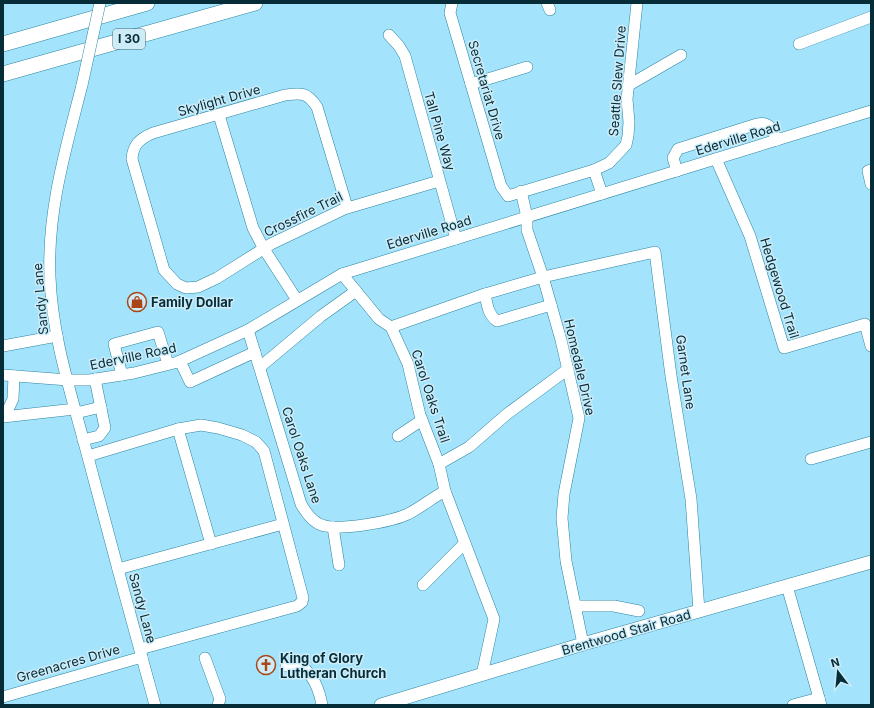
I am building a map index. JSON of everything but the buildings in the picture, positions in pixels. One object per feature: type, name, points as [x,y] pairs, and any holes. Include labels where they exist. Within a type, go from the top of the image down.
[{"type":"highway","name":"I 30","points":[[3,44],[147,3]]},
{"type":"highway","name":"I 30","points":[[3,74],[255,3]]},
{"type":"main road","name":"Brentwood Stair Road","points":[[381,705],[583,644],[871,562]]},
{"type":"street","name":"Sandy Lane","points":[[100,3],[82,85],[64,154],[53,209],[50,237],[50,277],[57,336],[83,440],[154,705]]},
{"type":"street","name":"Secretariat Drive","points":[[452,3],[450,13],[501,186]]},
{"type":"street","name":"Seattle Slew Drive","points":[[501,186],[508,196],[594,170],[609,163],[626,145],[628,136],[627,99],[637,3]]},
{"type":"street","points":[[799,44],[871,17]]},
{"type":"street","name":"Tall Pine Way","points":[[389,35],[399,46],[404,56],[456,239]]},
{"type":"street","points":[[629,85],[681,55]]},
{"type":"street","points":[[471,84],[527,67]]},
{"type":"street","name":"Skylight Drive","points":[[186,288],[169,278],[164,270],[132,159],[133,149],[144,137],[153,133],[285,95],[300,93],[312,98],[317,107],[347,207]]},
{"type":"street","name":"Ederville Road","points":[[8,376],[68,380],[95,379],[122,375],[180,361],[248,330],[342,274],[871,111]]},
{"type":"street","points":[[219,114],[246,210],[264,249],[297,300]]},
{"type":"street","points":[[677,172],[673,158],[678,149],[757,124],[768,124],[777,140]]},
{"type":"street","name":"Hedgewood Trail","points":[[716,159],[750,236],[784,348],[865,324],[871,346]]},
{"type":"street","points":[[594,170],[602,194]]},
{"type":"street","points":[[871,170],[868,171],[871,184]]},
{"type":"street","name":"Crossfire Trail","points":[[186,288],[198,287],[217,278],[264,249],[313,222],[347,207],[439,181]]},
{"type":"street","points":[[521,191],[527,217]]},
{"type":"street","name":"Homedale Drive","points":[[527,217],[527,230],[544,277],[579,418],[564,494],[562,518],[566,561],[583,644]]},
{"type":"street","name":"Garnet Lane","points":[[544,277],[655,252],[671,376],[691,499],[699,611]]},
{"type":"street","name":"Carol Oaks Trail","points":[[342,274],[380,319],[391,326],[408,364],[422,420],[439,464],[445,491],[494,619],[482,675]]},
{"type":"street","points":[[391,326],[440,308],[544,277]]},
{"type":"street","points":[[260,367],[321,316],[356,290]]},
{"type":"street","points":[[485,294],[492,318],[497,321],[551,306]]},
{"type":"street","name":"Carol Oaks Lane","points":[[248,330],[301,504],[306,513],[314,520],[324,526],[334,527],[369,524],[407,514],[445,491]]},
{"type":"street","points":[[122,375],[114,344],[158,332],[168,364]]},
{"type":"street","points":[[3,346],[57,336]]},
{"type":"street","points":[[180,361],[190,382],[255,352]]},
{"type":"street","points":[[439,464],[469,447],[568,369]]},
{"type":"street","points":[[4,417],[13,399],[8,376]]},
{"type":"street","points":[[83,440],[99,436],[104,432],[105,428],[95,379]]},
{"type":"street","points":[[4,417],[76,411],[101,407]]},
{"type":"street","points":[[398,436],[422,420]]},
{"type":"street","name":"Greenacres Drive","points":[[3,697],[300,604],[303,598],[261,446],[242,435],[218,428],[201,425],[178,429]]},
{"type":"street","points":[[88,456],[178,429],[211,544]]},
{"type":"street","points":[[811,459],[871,442]]},
{"type":"street","points":[[118,569],[283,524]]},
{"type":"street","points":[[334,527],[339,565]]},
{"type":"street","points":[[423,585],[465,543]]},
{"type":"street","points":[[787,586],[820,701],[793,705]]},
{"type":"street","points":[[575,606],[614,606],[639,611]]},
{"type":"street","points":[[205,658],[220,699],[218,705]]},
{"type":"street","points":[[286,666],[302,666],[311,674],[316,684],[322,705]]},
{"type":"place","name":"Family Dollar","points":[[137,302]]},
{"type":"place","name":"King of Glory Lutheran Church","points":[[266,665]]}]
